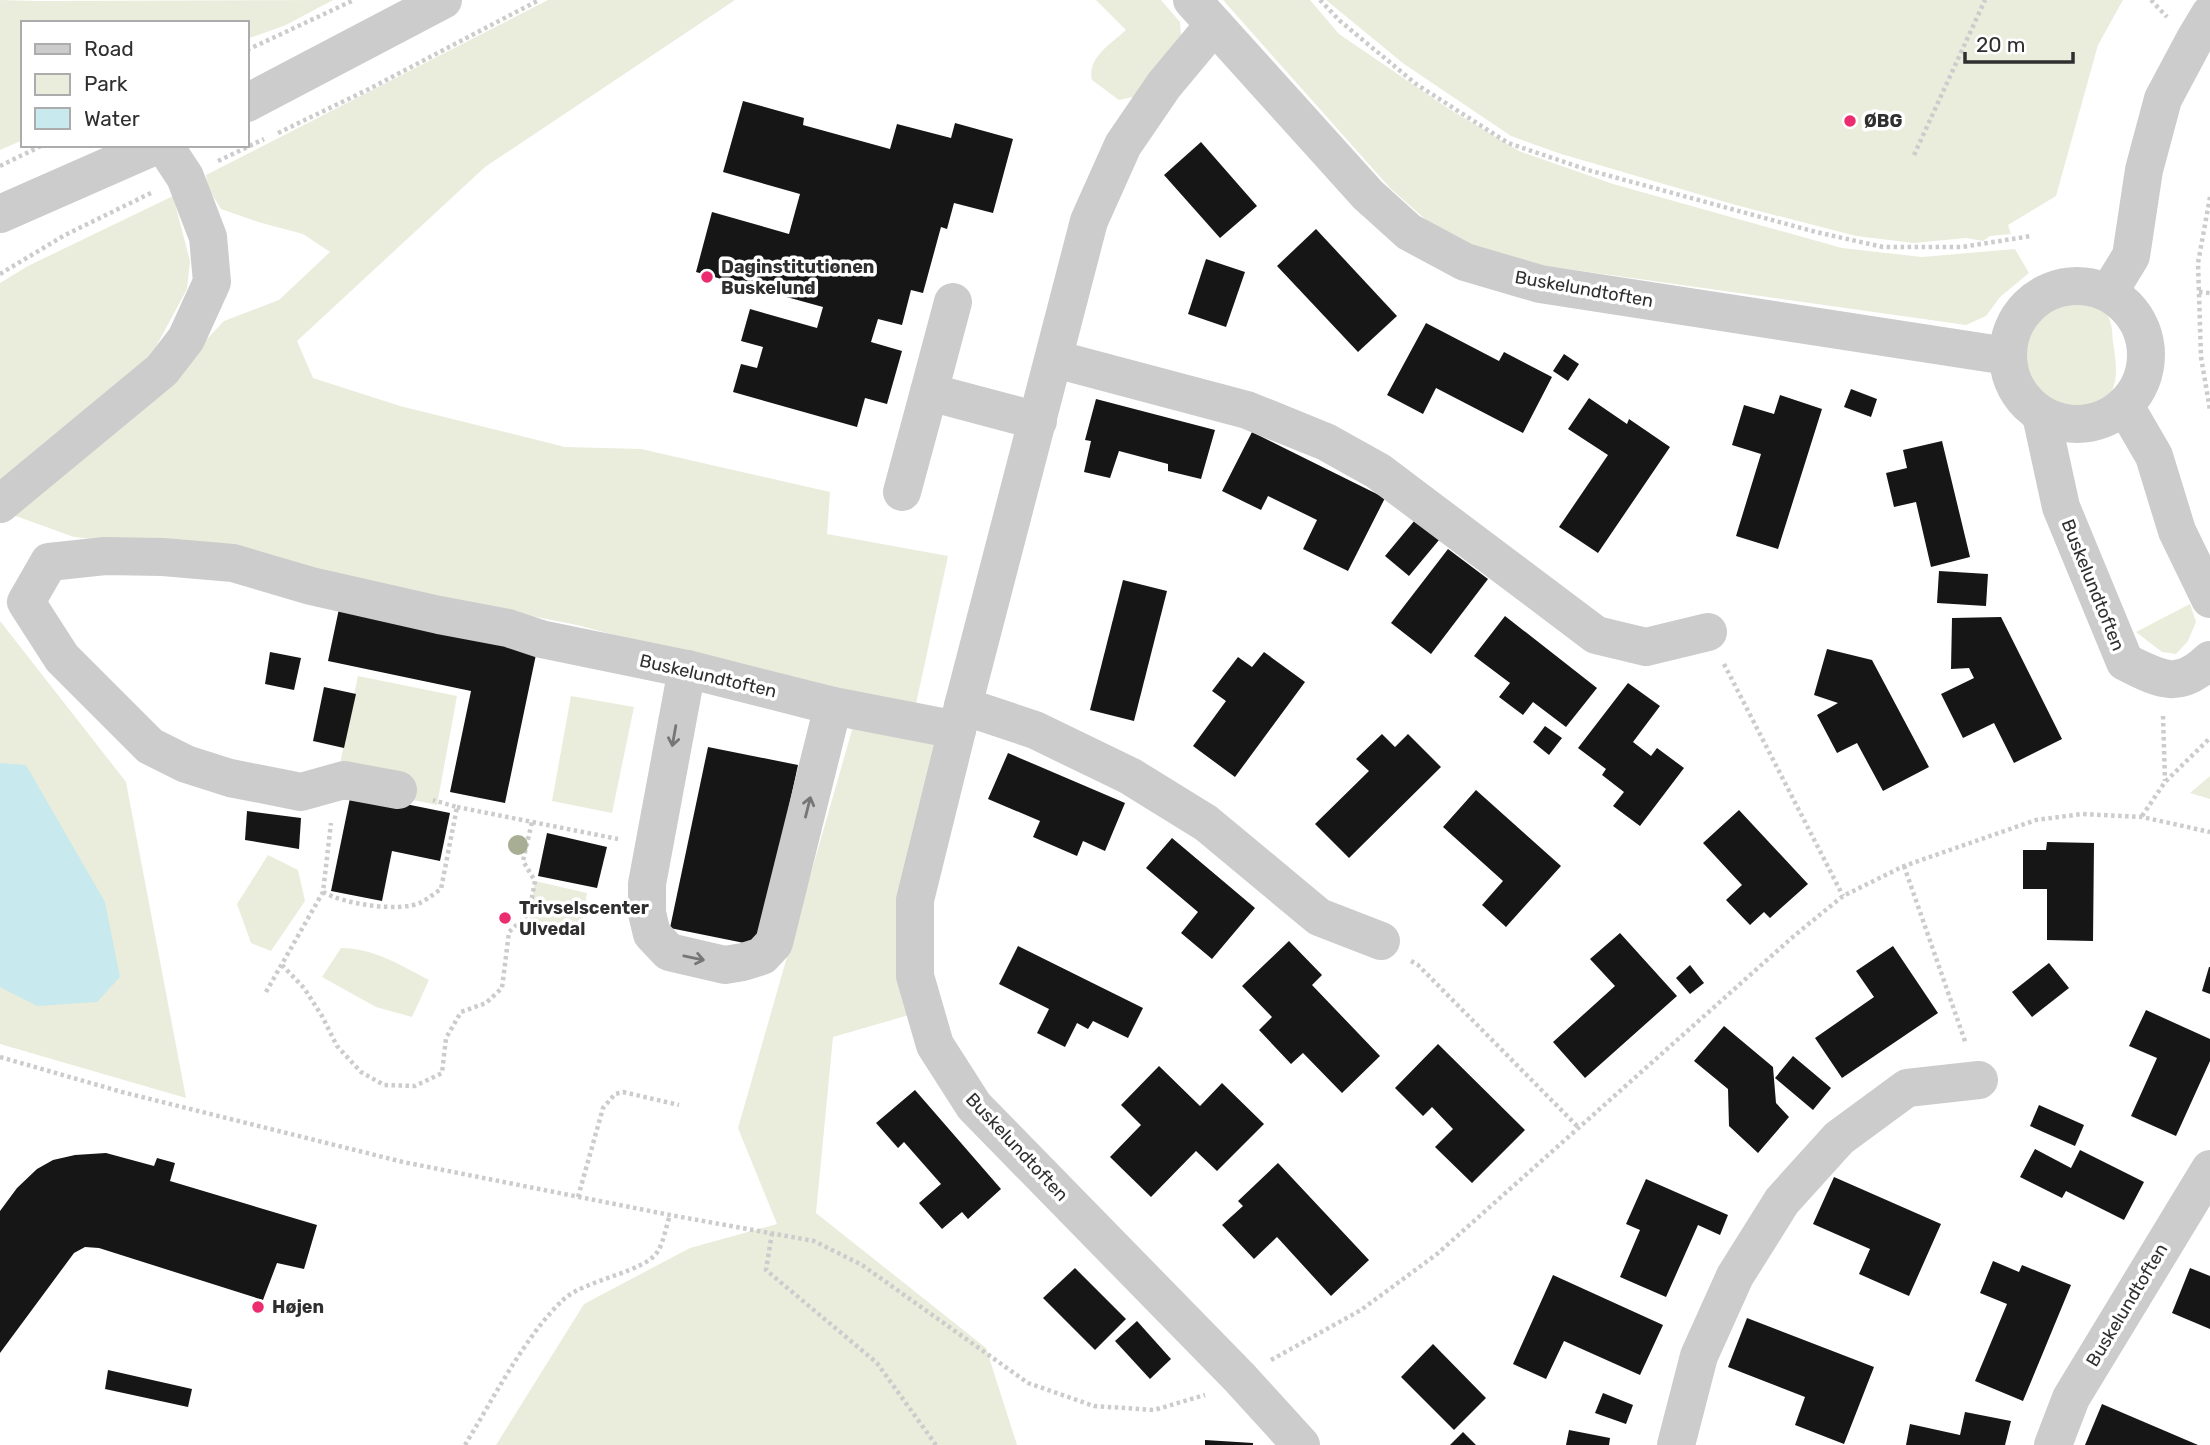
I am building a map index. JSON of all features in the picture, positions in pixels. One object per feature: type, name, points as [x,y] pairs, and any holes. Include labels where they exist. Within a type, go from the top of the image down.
[{"type":"street","points":[[248,102],[443,0]]},
{"type":"street","name":"Buskelundtoften","points":[[1301,1445],[1240,1378],[974,1106],[935,1045],[915,976],[915,900],[1089,220],[1123,145],[1164,85],[1203,12],[1368,195],[1409,232],[1465,262],[1540,284],[2007,356]]},
{"type":"street","points":[[2109,292],[2132,256],[2144,170],[2163,99],[2210,14]]},
{"type":"street","points":[[0,214],[152,147]]},
{"type":"street","points":[[0,504],[162,370],[186,339],[212,282],[208,237],[185,177],[165,147]]},
{"type":"street","points":[[2087,285],[2109,292],[2131,309],[2144,332],[2147,359],[2141,385],[2125,406],[2106,418],[2084,425],[2062,423],[2041,415],[2023,400],[2011,379],[2007,356],[2011,332],[2022,311],[2040,295],[2063,286],[2087,285]]},
{"type":"street","points":[[902,492],[953,302]]},
{"type":"street","points":[[1055,359],[1247,410],[1325,442],[1378,471],[1596,635],[1646,647],[1708,632]]},
{"type":"street","points":[[929,393],[1038,421]]},
{"type":"street","points":[[2125,406],[2154,456],[2177,531],[2210,599]]},
{"type":"street","name":"Buskelundtoften","points":[[2041,415],[2061,507],[2125,662],[2162,680]]},
{"type":"street","name":"Buskelundtoften","points":[[398,790],[344,780],[301,792],[230,778],[186,765],[150,746],[62,658],[26,602],[49,562],[116,556],[233,563],[311,586],[508,628],[541,639],[687,669],[833,706],[960,718],[1035,730],[1130,776],[1206,823],[1319,917],[1381,941]]},
{"type":"street","points":[[2162,680],[2195,675],[2210,660]]},
{"type":"street","points":[[687,669],[647,884],[647,913],[652,933],[669,952],[725,965],[762,956],[774,943],[833,706]]},
{"type":"street","points":[[1676,1445],[1699,1356],[1735,1276],[1782,1201],[1839,1138],[1907,1088],[1979,1080]]},
{"type":"street","name":"Buskelundtoften","points":[[2053,1445],[2071,1398],[2210,1169]]},
{"type":"path","points":[[248,50],[354,0]]},
{"type":"path","points":[[1320,0],[1340,21],[1416,84],[1508,143],[1588,170],[1804,229],[1883,247],[1962,247],[2031,236]]},
{"type":"path","points":[[1914,155],[1985,0]]},
{"type":"path","points":[[0,166],[39,147]]},
{"type":"path","points":[[2210,197],[2198,263],[2201,357],[2210,410]]},
{"type":"path","points":[[2199,292],[2210,293]]},
{"type":"path","points":[[1708,632],[1843,896]]},
{"type":"path","points":[[2162,680],[2165,782]]},
{"type":"path","points":[[2142,817],[2165,782],[2210,738]]},
{"type":"path","points":[[398,790],[457,807],[654,846]]},
{"type":"path","points":[[323,892],[332,897],[387,907],[420,903],[441,889],[457,807]]},
{"type":"path","points":[[0,1057],[122,1092],[403,1162],[814,1241],[862,1265],[1028,1383],[1094,1406],[1154,1410],[1203,1396],[1240,1378],[1361,1310],[1437,1254],[1795,935],[1843,896],[1904,866],[2036,820],[2082,814],[2142,817],[2210,832]]},
{"type":"path","points":[[266,992],[323,892],[332,818]]},
{"type":"path","points":[[282,965],[304,988],[337,1046],[361,1072],[384,1085],[415,1086],[442,1073],[446,1038],[461,1012],[486,1003],[502,988],[509,932],[529,913],[535,881],[523,861],[531,822]]},
{"type":"path","points":[[1904,866],[1979,1080]]},
{"type":"path","points":[[1381,941],[1418,965],[1578,1127]]},
{"type":"path","points":[[578,1197],[603,1108],[615,1094],[623,1092],[680,1105]]},
{"type":"path","points":[[465,1445],[537,1330],[566,1298],[598,1280],[640,1266],[657,1253],[670,1215]]},
{"type":"path","points":[[772,1233],[766,1270],[877,1363],[936,1445]]},
{"type":"green space","points":[[0,0],[333,0],[286,25],[248,39],[248,21],[21,21],[21,141],[0,150]]},
{"type":"green space","points":[[548,0],[735,0],[485,167],[297,341],[313,378],[400,406],[565,447],[641,449],[830,492],[827,534],[948,556],[916,704],[825,691],[577,625],[369,584],[234,553],[74,537],[10,514],[171,377],[224,321],[279,300],[330,252],[303,234],[221,209],[208,188],[206,175]]},
{"type":"green space","points":[[1096,0],[1161,0],[1180,22],[1181,35],[1137,96],[1119,100],[1092,80],[1091,72],[1097,58],[1126,30]]},
{"type":"green space","points":[[1223,0],[1310,0],[1339,34],[1446,107],[1519,151],[1613,184],[1842,248],[1922,257],[2015,249],[2029,273],[2000,297],[1986,316],[1966,325],[1546,266],[1490,255],[1433,226],[1390,188]]},
{"type":"green space","name":"ØBG","points":[[1326,0],[2123,0],[2098,45],[2056,196],[2008,225],[2011,234],[1990,236],[1983,241],[1966,238],[1914,243],[1856,236],[1732,204],[1558,153],[1511,136],[1404,64]]},
{"type":"green space","points":[[173,196],[190,261],[187,289],[151,356],[0,488],[0,283],[28,266]]},
{"type":"green space","points":[[2070,297],[2094,304],[2107,315],[2112,328],[2116,364],[2114,385],[2106,399],[2094,409],[2078,413],[2062,410],[2051,402],[2024,371],[2027,337],[2046,310]]},
{"type":"green space","points":[[2190,604],[2196,622],[2188,641],[2176,654],[2162,652],[2136,632]]},
{"type":"green space","points":[[0,621],[126,782],[186,1098],[0,1044]]},
{"type":"green space","points":[[358,676],[457,696],[437,805],[336,784]]},
{"type":"green space","points":[[571,696],[634,707],[612,813],[552,801]]},
{"type":"green space","points":[[854,723],[940,736],[909,1015],[833,1037],[816,1213],[986,1348],[1017,1445],[496,1445],[584,1304],[690,1248],[777,1224],[738,1128]]},
{"type":"green space","points":[[2210,776],[2210,799],[2190,793]]},
{"type":"green space","points":[[268,855],[298,870],[305,901],[271,951],[251,943],[237,904]]},
{"type":"green space","points":[[535,881],[587,893],[580,937],[528,926]]},
{"type":"green space","points":[[341,948],[376,954],[429,980],[412,1017],[376,1007],[322,977]]},
{"type":"water","points":[[0,763],[26,765],[105,902],[120,977],[97,1002],[37,1006],[0,987]]},
{"type":"building","points":[[743,101],[804,118],[803,125],[890,149],[897,124],[951,138],[955,123],[1013,139],[993,213],[954,203],[947,229],[941,227],[923,293],[911,290],[902,325],[878,319],[871,342],[902,351],[887,404],[865,398],[857,427],[733,392],[741,364],[757,368],[763,347],[741,341],[750,309],[817,328],[823,307],[696,272],[712,212],[789,234],[800,194],[723,172]]},
{"type":"building","points":[[1201,142],[1257,206],[1220,238],[1164,175]]},
{"type":"building","points":[[1316,229],[1397,316],[1358,352],[1277,266]]},
{"type":"building","points":[[1206,259],[1245,272],[1226,327],[1188,314]]},
{"type":"building","points":[[1426,323],[1499,361],[1504,352],[1552,377],[1523,433],[1436,388],[1423,414],[1387,395]]},
{"type":"building","points":[[1564,354],[1579,364],[1568,381],[1553,371]]},
{"type":"building","points":[[1851,389],[1877,399],[1871,417],[1844,407]]},
{"type":"building","points":[[1780,395],[1822,409],[1778,549],[1736,536],[1761,454],[1732,445],[1744,405],[1774,414]]},
{"type":"building","points":[[1589,398],[1627,424],[1629,419],[1670,447],[1598,553],[1559,527],[1608,455],[1568,429]]},
{"type":"building","points":[[1096,399],[1215,430],[1201,479],[1168,471],[1168,464],[1119,451],[1110,478],[1084,472],[1091,441],[1085,440]]},
{"type":"building","points":[[1252,432],[1385,498],[1348,571],[1303,549],[1317,520],[1268,496],[1261,510],[1222,491]]},
{"type":"building","points":[[1942,441],[1970,557],[1931,567],[1916,502],[1894,507],[1886,473],[1907,468],[1903,450]]},
{"type":"building","points":[[1415,520],[1439,540],[1409,576],[1385,556]]},
{"type":"building","points":[[1448,549],[1488,579],[1431,654],[1391,623]]},
{"type":"building","points":[[1939,571],[1988,574],[1986,606],[1937,603]]},
{"type":"building","points":[[1123,580],[1167,591],[1134,721],[1090,710]]},
{"type":"building","points":[[340,604],[538,645],[505,803],[450,792],[471,691],[328,661]]},
{"type":"building","points":[[1505,616],[1597,688],[1566,727],[1533,702],[1523,715],[1499,697],[1510,683],[1474,656]]},
{"type":"building","points":[[2001,617],[2062,739],[2014,763],[1994,723],[1963,738],[1941,694],[1974,678],[1969,668],[1951,669],[1952,618]]},
{"type":"building","points":[[1827,649],[1872,660],[1929,767],[1883,791],[1857,743],[1837,753],[1817,715],[1838,703],[1814,695]]},
{"type":"building","points":[[270,652],[301,658],[294,690],[265,684]]},
{"type":"building","points":[[1264,652],[1305,682],[1235,777],[1193,746],[1226,701],[1212,691],[1238,657],[1252,667]]},
{"type":"building","points":[[1628,683],[1660,706],[1633,742],[1651,756],[1657,748],[1684,768],[1640,826],[1613,806],[1624,792],[1602,775],[1606,769],[1578,748]]},
{"type":"building","points":[[324,687],[356,694],[344,748],[313,741]]},
{"type":"building","points":[[1545,726],[1562,738],[1549,755],[1533,742]]},
{"type":"building","points":[[1382,734],[1395,747],[1408,734],[1441,767],[1349,858],[1315,824],[1369,771],[1356,759]]},
{"type":"building","points":[[708,747],[798,765],[759,946],[670,928]]},
{"type":"building","points":[[1008,753],[1125,803],[1105,851],[1083,841],[1077,856],[1033,837],[1040,821],[988,799]]},
{"type":"building","points":[[1476,790],[1561,866],[1506,927],[1482,905],[1503,881],[1443,827]]},
{"type":"building","points":[[351,793],[450,813],[440,861],[392,851],[382,901],[331,891]]},
{"type":"building","points":[[1739,810],[1808,884],[1770,918],[1764,912],[1750,925],[1726,900],[1742,885],[1703,843]]},
{"type":"building","points":[[247,811],[301,818],[299,849],[245,840]]},
{"type":"building","points":[[547,833],[607,847],[597,888],[538,876]]},
{"type":"building","points":[[1172,838],[1255,908],[1212,959],[1181,933],[1198,912],[1146,868]]},
{"type":"building","points":[[2047,842],[2094,843],[2093,941],[2047,940],[2047,889],[2023,889],[2023,850],[2046,850]]},
{"type":"building","points":[[1620,933],[1677,996],[1585,1078],[1553,1042],[1615,986],[1590,959]]},
{"type":"building","points":[[1289,941],[1322,975],[1312,985],[1380,1056],[1342,1093],[1303,1053],[1291,1064],[1259,1030],[1272,1017],[1242,986]]},
{"type":"building","points":[[1018,946],[1143,1008],[1128,1038],[1093,1021],[1088,1029],[1077,1023],[1065,1047],[1037,1033],[1049,1009],[999,984]]},
{"type":"building","points":[[1893,946],[1938,1013],[1842,1078],[1815,1038],[1874,997],[1856,971]]},
{"type":"building","points":[[2049,963],[2069,988],[2032,1017],[2012,992]]},
{"type":"building","points":[[1690,965],[1704,983],[1690,994],[1676,978]]},
{"type":"building","points":[[2210,967],[2210,994],[2202,991]]},
{"type":"building","points":[[2146,1010],[2210,1039],[2210,1061],[2176,1136],[2131,1116],[2157,1058],[2129,1046]]},
{"type":"building","points":[[1724,1026],[1773,1067],[1776,1103],[1789,1117],[1758,1153],[1729,1126],[1728,1089],[1694,1061]]},
{"type":"building","points":[[1438,1044],[1525,1130],[1472,1183],[1435,1147],[1453,1129],[1432,1107],[1423,1116],[1395,1088]]},
{"type":"building","points":[[1793,1056],[1831,1088],[1813,1110],[1775,1078]]},
{"type":"building","points":[[1159,1066],[1200,1106],[1222,1083],[1264,1124],[1217,1171],[1196,1151],[1151,1197],[1110,1157],[1141,1125],[1121,1105]]},
{"type":"building","points":[[915,1090],[1001,1189],[968,1219],[962,1212],[942,1229],[919,1203],[941,1184],[904,1142],[898,1148],[876,1123]]},
{"type":"building","points":[[2039,1105],[2084,1125],[2075,1146],[2030,1126]]},
{"type":"building","points":[[2035,1149],[2071,1168],[2080,1150],[2144,1182],[2124,1220],[2066,1191],[2062,1198],[2020,1177]]},
{"type":"building","points":[[106,1153],[154,1166],[157,1158],[175,1163],[170,1181],[317,1225],[304,1269],[277,1263],[263,1300],[99,1248],[85,1247],[74,1253],[0,1353],[0,1211],[17,1188],[37,1169],[53,1160]]},
{"type":"building","points":[[1278,1163],[1369,1260],[1331,1296],[1277,1237],[1254,1259],[1222,1225],[1243,1206],[1238,1201]]},
{"type":"building","points":[[1834,1177],[1941,1224],[1909,1296],[1859,1274],[1870,1249],[1813,1224]]},
{"type":"building","points":[[1646,1179],[1728,1215],[1720,1235],[1698,1225],[1666,1297],[1620,1277],[1640,1230],[1626,1224]]},
{"type":"building","points":[[1993,1261],[2019,1272],[2022,1265],[2071,1285],[2023,1401],[1975,1381],[2007,1304],[1980,1293]]},
{"type":"building","points":[[1075,1268],[1126,1319],[1095,1350],[1043,1298]]},
{"type":"building","points":[[2190,1268],[2210,1276],[2210,1329],[2172,1313]]},
{"type":"building","points":[[1553,1275],[1663,1325],[1640,1375],[1564,1341],[1546,1379],[1513,1364]]},
{"type":"building","points":[[1747,1318],[1874,1367],[1844,1444],[1795,1425],[1805,1397],[1728,1367]]},
{"type":"building","points":[[1137,1321],[1171,1359],[1150,1379],[1115,1341]]},
{"type":"building","points":[[1433,1344],[1486,1398],[1454,1430],[1401,1377]]},
{"type":"building","points":[[108,1370],[192,1389],[188,1407],[105,1389]]},
{"type":"building","points":[[1603,1393],[1633,1405],[1626,1424],[1595,1413]]},
{"type":"building","points":[[2102,1404],[2198,1445],[2085,1445]]},
{"type":"building","points":[[1965,1412],[2011,1421],[2005,1445],[1906,1445],[1910,1424],[1960,1435]]},
{"type":"building","points":[[1569,1430],[1610,1438],[1609,1445],[1566,1445]]},
{"type":"building","points":[[1463,1432],[1476,1445],[1450,1445]]},
{"type":"building","points":[[1205,1440],[1253,1443],[1253,1445],[1205,1445]]},
{"type":"place","name":"ØBG","points":[[1850,121]]},
{"type":"place","name":"Daginstitutionen Buskelund","points":[[707,277]]},
{"type":"place","name":"Trivselscenter Ulvedal","points":[[505,918]]},
{"type":"place","name":"Højen","points":[[258,1307]]}]
